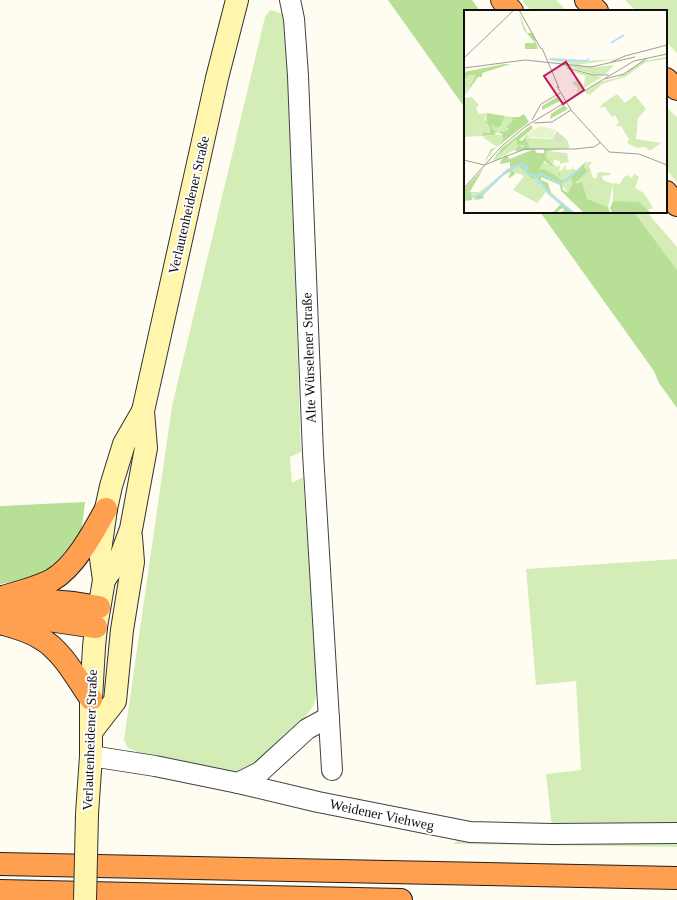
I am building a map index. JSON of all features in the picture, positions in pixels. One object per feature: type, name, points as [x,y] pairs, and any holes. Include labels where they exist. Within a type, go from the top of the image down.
[{"type":"highway","points":[[502,0],[511,10]]},
{"type":"highway","points":[[586,0],[596,10]]},
{"type":"highway","points":[[667,80],[677,89]]},
{"type":"highway","points":[[667,193],[677,205]]},
{"type":"highway","points":[[1,603],[53,580],[64,571],[81,550],[106,509]]},
{"type":"highway","points":[[1,603],[74,603],[97,617]]},
{"type":"highway","points":[[0,623],[26,631],[41,638],[54,649],[68,666],[91,699]]},
{"type":"highway","points":[[0,864],[677,878]]},
{"type":"highway","points":[[0,891],[401,900]]},
{"type":"main road","name":"Verlautenheidener Straße","points":[[104,580],[121,556],[130,529],[146,448],[143,411],[217,78],[237,0]]},
{"type":"main road","name":"Verlautenheidener Straße","points":[[85,900],[87,814],[91,756],[91,699],[97,617],[104,580],[100,551],[111,486],[124,444],[143,411]]},
{"type":"main road","points":[[91,732],[115,701],[122,630],[133,562],[130,529]]},
{"type":"street","name":"Alte Würselener Straße","points":[[290,0],[294,18],[298,76],[313,453],[332,770]]},
{"type":"street","points":[[238,783],[260,772],[307,729],[329,717]]},
{"type":"street","name":"Weidener Viehweg","points":[[91,756],[155,766],[325,803],[470,832],[552,834],[677,833]]},
{"type":"green space","points":[[388,0],[472,0],[479,10],[464,10],[464,107]]},
{"type":"green space","points":[[522,0],[556,0],[566,10],[530,10]]},
{"type":"green space","points":[[625,0],[677,0],[677,53],[667,43],[667,10],[635,10]]},
{"type":"green space","points":[[270,10],[281,13],[286,22],[301,452],[290,457],[292,483],[303,477],[318,685],[314,705],[301,723],[252,768],[228,773],[155,759],[128,748],[124,740],[172,406],[265,17]]},
{"type":"green space","points":[[667,108],[677,117],[677,182],[667,170]]},
{"type":"green space","points":[[541,213],[635,213],[677,270],[677,408],[659,383],[654,371]]},
{"type":"green space","points":[[635,213],[648,213],[677,247],[677,270]]},
{"type":"green space","points":[[85,502],[81,535],[43,576],[0,584],[0,506]]},
{"type":"green space","points":[[677,559],[677,847],[454,844],[469,828],[552,827],[546,774],[581,770],[576,681],[536,685],[526,569]]}]
